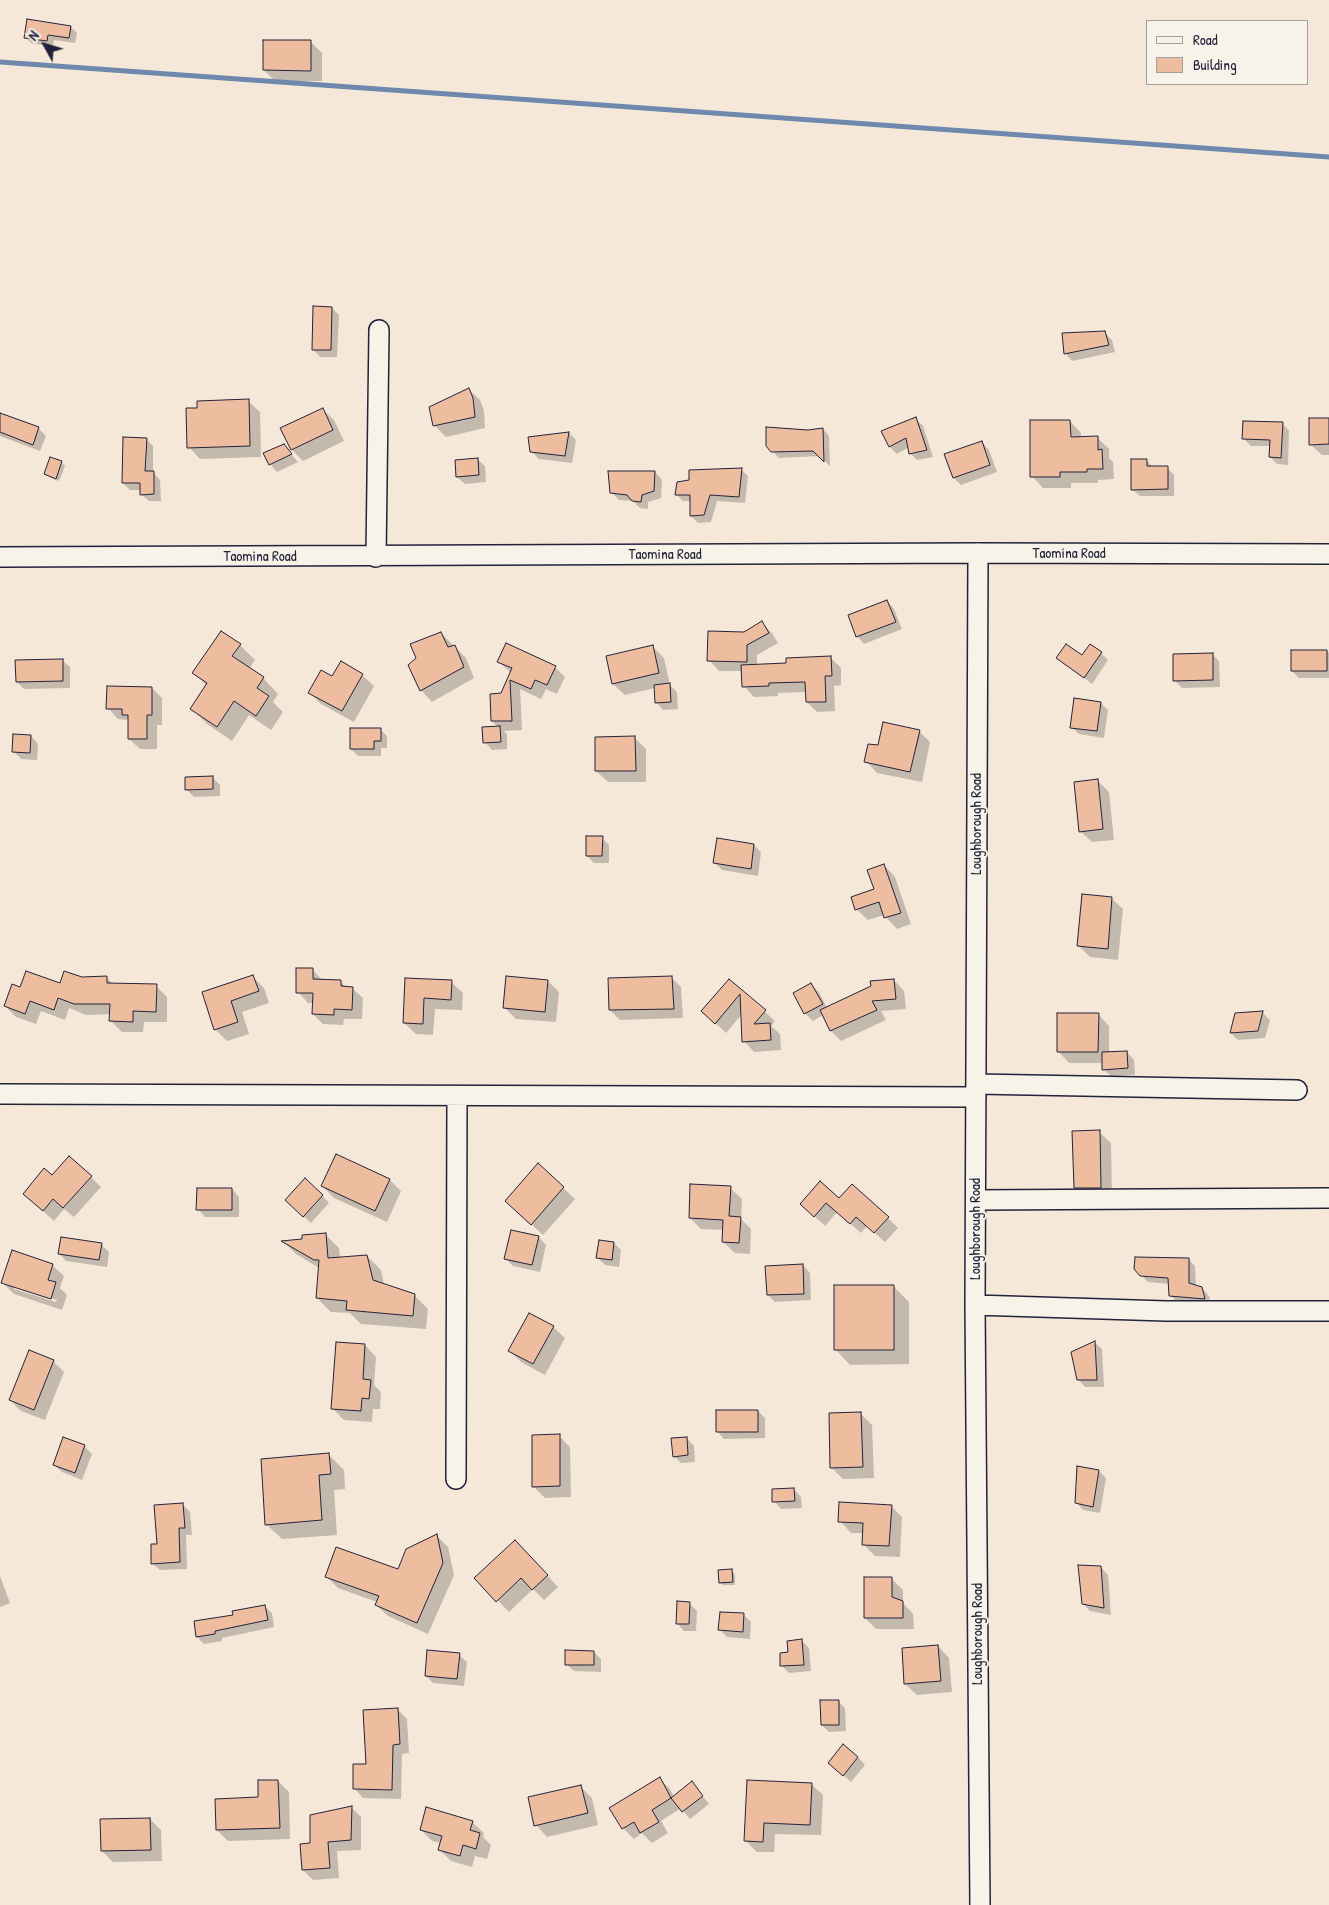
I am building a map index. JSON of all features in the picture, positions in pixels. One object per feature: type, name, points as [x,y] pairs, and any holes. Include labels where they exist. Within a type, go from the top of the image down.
[{"type":"street","points":[[376,557],[379,330]]},
{"type":"street","name":"Loughborough Road","points":[[978,554],[975,1305],[980,1905]]},
{"type":"street","name":"Taomina Road","points":[[0,557],[1329,554]]},
{"type":"street","points":[[0,1094],[457,1096],[1297,1090]]},
{"type":"street","points":[[456,1479],[457,1096]]},
{"type":"street","points":[[976,1200],[1329,1198]]},
{"type":"street","points":[[975,1305],[1166,1312],[1329,1310]]},
{"type":"building","points":[[27,19],[71,26],[69,38],[48,35],[47,41],[24,38]]},
{"type":"building","points":[[263,40],[311,40],[311,71],[263,70]]},
{"type":"building","points":[[313,306],[332,307],[331,350],[312,350]]},
{"type":"building","points":[[1105,331],[1109,345],[1064,354],[1062,333]]},
{"type":"building","points":[[469,388],[473,398],[475,417],[433,426],[429,407]]},
{"type":"building","points":[[249,399],[250,446],[187,448],[186,408],[197,408],[197,401]]},
{"type":"building","points":[[323,408],[333,430],[291,450],[280,428]]},
{"type":"building","points":[[0,413],[39,427],[33,445],[0,432]]},
{"type":"building","points":[[916,417],[927,450],[909,454],[906,438],[889,447],[881,431]]},
{"type":"building","points":[[1309,418],[1329,418],[1329,444],[1309,445]]},
{"type":"building","points":[[1030,420],[1070,420],[1071,437],[1098,436],[1098,450],[1102,449],[1103,469],[1087,469],[1087,472],[1060,472],[1060,477],[1030,477]]},
{"type":"building","points":[[1243,421],[1283,422],[1281,458],[1269,457],[1270,440],[1242,439]]},
{"type":"building","points":[[766,427],[808,430],[823,428],[824,462],[813,451],[771,452],[766,446]]},
{"type":"building","points":[[569,432],[565,456],[530,452],[528,437]]},
{"type":"building","points":[[123,437],[147,438],[145,471],[154,471],[154,494],[140,495],[140,483],[122,483]]},
{"type":"building","points":[[982,441],[990,465],[953,478],[944,454]]},
{"type":"building","points":[[284,444],[292,454],[269,465],[263,453]]},
{"type":"building","points":[[50,457],[62,461],[56,479],[44,474]]},
{"type":"building","points":[[478,458],[479,475],[456,477],[455,460]]},
{"type":"building","points":[[1131,459],[1147,459],[1147,466],[1168,466],[1168,489],[1131,490]]},
{"type":"building","points":[[742,468],[739,497],[710,495],[704,515],[690,516],[690,495],[675,495],[677,482],[689,480],[689,470]]},
{"type":"building","points":[[608,471],[655,471],[654,491],[642,495],[641,502],[632,501],[627,495],[610,493]]},
{"type":"building","points":[[887,600],[896,622],[856,637],[848,615]]},
{"type":"building","points":[[762,621],[769,633],[747,645],[747,662],[707,661],[708,631],[744,632]]},
{"type":"building","points":[[221,631],[241,644],[232,656],[264,677],[257,688],[269,696],[256,716],[234,701],[217,727],[190,709],[207,683],[192,673]]},
{"type":"building","points":[[441,632],[448,647],[455,645],[464,667],[420,691],[408,665],[416,658],[410,644]]},
{"type":"building","points":[[506,643],[556,666],[547,685],[535,680],[531,689],[510,680],[512,721],[491,721],[490,694],[501,693],[512,668],[497,662]]},
{"type":"building","points":[[1066,644],[1082,655],[1090,644],[1102,652],[1084,678],[1056,658]]},
{"type":"building","points":[[653,645],[659,673],[612,684],[606,656]]},
{"type":"building","points":[[1291,650],[1327,650],[1327,671],[1291,671]]},
{"type":"building","points":[[1213,653],[1213,680],[1173,681],[1173,654]]},
{"type":"building","points":[[831,656],[832,676],[825,676],[826,702],[806,702],[805,682],[769,683],[769,686],[742,687],[741,665],[786,663],[786,658]]},
{"type":"building","points":[[63,659],[63,681],[16,682],[15,660]]},
{"type":"building","points":[[341,661],[363,674],[342,711],[308,693],[321,670],[332,676]]},
{"type":"building","points":[[670,683],[671,702],[655,703],[654,685]]},
{"type":"building","points":[[107,686],[152,687],[152,715],[147,715],[147,739],[128,739],[128,715],[122,715],[122,709],[106,709]]},
{"type":"building","points":[[1074,698],[1101,702],[1097,731],[1070,728]]},
{"type":"building","points":[[883,722],[920,730],[910,772],[864,762],[868,744],[878,745]]},
{"type":"building","points":[[500,726],[501,742],[483,743],[482,727]]},
{"type":"building","points":[[350,728],[381,728],[381,741],[374,741],[374,749],[350,749]]},
{"type":"building","points":[[13,734],[31,735],[30,753],[12,752]]},
{"type":"building","points":[[635,736],[636,771],[595,771],[595,737]]},
{"type":"building","points":[[213,776],[213,789],[185,790],[185,777]]},
{"type":"building","points":[[1098,779],[1103,829],[1079,832],[1074,782]]},
{"type":"building","points":[[586,836],[603,836],[602,856],[586,856]]},
{"type":"building","points":[[717,838],[754,844],[751,869],[713,863]]},
{"type":"building","points":[[884,864],[901,913],[884,918],[879,902],[855,910],[851,897],[874,889],[867,870]]},
{"type":"building","points":[[1082,894],[1112,897],[1108,949],[1077,946]]},
{"type":"building","points":[[296,968],[313,968],[313,979],[341,980],[341,986],[353,987],[352,1010],[334,1009],[334,1015],[312,1014],[313,993],[296,993]]},
{"type":"building","points":[[26,971],[60,983],[64,971],[82,977],[107,976],[107,983],[157,984],[156,1012],[133,1011],[133,1022],[109,1021],[110,1004],[74,1004],[58,998],[54,1010],[30,1001],[25,1014],[4,1006],[12,984],[20,987]]},
{"type":"building","points":[[253,975],[259,991],[231,1001],[238,1022],[214,1030],[202,992]]},
{"type":"building","points":[[506,976],[548,980],[545,1012],[503,1008]]},
{"type":"building","points":[[672,976],[674,1009],[609,1010],[608,978]]},
{"type":"building","points":[[405,978],[452,980],[451,1000],[424,998],[423,1024],[403,1023]]},
{"type":"building","points":[[729,979],[766,1010],[754,1024],[770,1023],[771,1040],[742,1042],[740,994],[715,1024],[701,1011]]},
{"type":"building","points":[[894,979],[896,999],[872,1001],[877,1010],[830,1031],[820,1010],[871,986],[870,981]]},
{"type":"building","points":[[811,983],[823,1004],[804,1014],[793,993]]},
{"type":"building","points":[[1263,1011],[1258,1031],[1230,1033],[1235,1013]]},
{"type":"building","points":[[1057,1013],[1099,1013],[1098,1052],[1057,1052]]},
{"type":"building","points":[[1127,1051],[1128,1068],[1102,1070],[1102,1052]]},
{"type":"building","points":[[1100,1130],[1101,1188],[1074,1188],[1072,1131]]},
{"type":"building","points":[[336,1154],[390,1179],[375,1211],[321,1186]]},
{"type":"building","points":[[69,1156],[92,1176],[63,1208],[53,1199],[43,1211],[23,1194],[44,1168],[52,1175]]},
{"type":"building","points":[[538,1163],[564,1187],[531,1225],[505,1201]]},
{"type":"building","points":[[305,1178],[323,1195],[303,1217],[285,1200]]},
{"type":"building","points":[[820,1181],[839,1198],[852,1184],[889,1217],[874,1233],[856,1217],[850,1224],[826,1203],[814,1217],[800,1204]]},
{"type":"building","points":[[690,1184],[731,1186],[729,1216],[741,1217],[739,1243],[722,1242],[723,1220],[689,1218]]},
{"type":"building","points":[[197,1188],[232,1188],[232,1210],[196,1210]]},
{"type":"building","points":[[511,1230],[539,1236],[532,1265],[504,1259]]},
{"type":"building","points":[[326,1233],[328,1258],[367,1255],[373,1280],[415,1294],[413,1316],[346,1310],[347,1301],[316,1298],[319,1260],[314,1260],[281,1241],[302,1239],[302,1235]]},
{"type":"building","points":[[61,1237],[102,1243],[99,1260],[58,1254]]},
{"type":"building","points":[[599,1240],[614,1242],[612,1260],[596,1258]]},
{"type":"building","points":[[12,1250],[53,1264],[48,1280],[56,1282],[51,1299],[1,1283]]},
{"type":"building","points":[[1135,1257],[1189,1258],[1189,1283],[1202,1287],[1205,1299],[1169,1296],[1168,1278],[1140,1276],[1134,1269]]},
{"type":"building","points":[[803,1264],[804,1294],[767,1295],[765,1266]]},
{"type":"building","points":[[834,1285],[894,1285],[894,1350],[834,1350]]},
{"type":"building","points":[[529,1313],[554,1326],[533,1364],[508,1351]]},
{"type":"building","points":[[1095,1341],[1097,1380],[1077,1380],[1071,1352]]},
{"type":"building","points":[[336,1342],[365,1344],[363,1379],[371,1380],[369,1399],[362,1398],[361,1411],[331,1409]]},
{"type":"building","points":[[29,1350],[54,1360],[34,1410],[9,1400]]},
{"type":"building","points":[[716,1410],[758,1410],[758,1432],[716,1432]]},
{"type":"building","points":[[861,1412],[863,1467],[830,1468],[829,1413]]},
{"type":"building","points":[[560,1434],[560,1486],[532,1487],[532,1435]]},
{"type":"building","points":[[63,1437],[85,1445],[75,1473],[53,1465]]},
{"type":"building","points":[[687,1437],[688,1455],[673,1457],[671,1438]]},
{"type":"building","points":[[329,1453],[331,1474],[319,1475],[322,1520],[265,1525],[261,1459]]},
{"type":"building","points":[[1077,1466],[1099,1470],[1093,1507],[1075,1503]]},
{"type":"building","points":[[794,1488],[795,1501],[772,1502],[772,1489]]},
{"type":"building","points":[[839,1502],[892,1505],[889,1546],[862,1545],[863,1523],[838,1522]]},
{"type":"building","points":[[183,1503],[185,1528],[179,1528],[180,1562],[151,1564],[151,1544],[157,1544],[154,1505]]},
{"type":"building","points":[[437,1534],[443,1563],[417,1623],[375,1605],[379,1596],[325,1577],[336,1547],[398,1569],[406,1549]]},
{"type":"building","points":[[515,1540],[548,1575],[532,1590],[521,1578],[496,1602],[474,1578]]},
{"type":"building","points":[[1078,1565],[1101,1566],[1104,1608],[1082,1604]]},
{"type":"building","points":[[732,1569],[733,1582],[719,1583],[718,1570]]},
{"type":"building","points":[[864,1577],[892,1577],[892,1597],[903,1601],[903,1618],[864,1618]]},
{"type":"building","points":[[677,1601],[690,1602],[689,1624],[676,1624]]},
{"type":"building","points":[[265,1605],[268,1620],[196,1637],[194,1621],[233,1615],[232,1611]]},
{"type":"building","points":[[720,1612],[744,1613],[743,1632],[718,1630]]},
{"type":"building","points":[[802,1639],[804,1665],[780,1666],[780,1653],[788,1652],[787,1641]]},
{"type":"building","points":[[938,1645],[941,1681],[904,1684],[902,1648]]},
{"type":"building","points":[[427,1650],[460,1653],[457,1679],[425,1676]]},
{"type":"building","points":[[565,1650],[594,1651],[594,1665],[565,1665]]},
{"type":"building","points":[[820,1700],[839,1700],[839,1725],[821,1725]]},
{"type":"building","points":[[398,1708],[400,1744],[393,1745],[392,1790],[353,1789],[353,1764],[366,1764],[363,1710]]},
{"type":"building","points":[[843,1744],[858,1757],[843,1776],[828,1763]]},
{"type":"building","points":[[660,1777],[671,1798],[652,1810],[659,1822],[640,1833],[634,1822],[622,1829],[609,1808]]},
{"type":"building","points":[[258,1780],[278,1780],[280,1828],[216,1830],[215,1799],[258,1797]]},
{"type":"building","points":[[747,1780],[812,1783],[810,1825],[764,1823],[763,1842],[744,1841]]},
{"type":"building","points":[[692,1781],[703,1796],[682,1812],[671,1798]]},
{"type":"building","points":[[581,1785],[588,1813],[534,1826],[528,1797]]},
{"type":"building","points":[[352,1806],[351,1840],[328,1842],[330,1868],[302,1870],[300,1844],[310,1843],[310,1815]]},
{"type":"building","points":[[426,1807],[473,1821],[470,1830],[480,1833],[476,1849],[463,1845],[460,1856],[438,1850],[442,1836],[420,1830]]},
{"type":"building","points":[[150,1818],[151,1850],[101,1851],[100,1819]]},
{"type":"waterway","points":[[0,62],[1329,157]]}]
